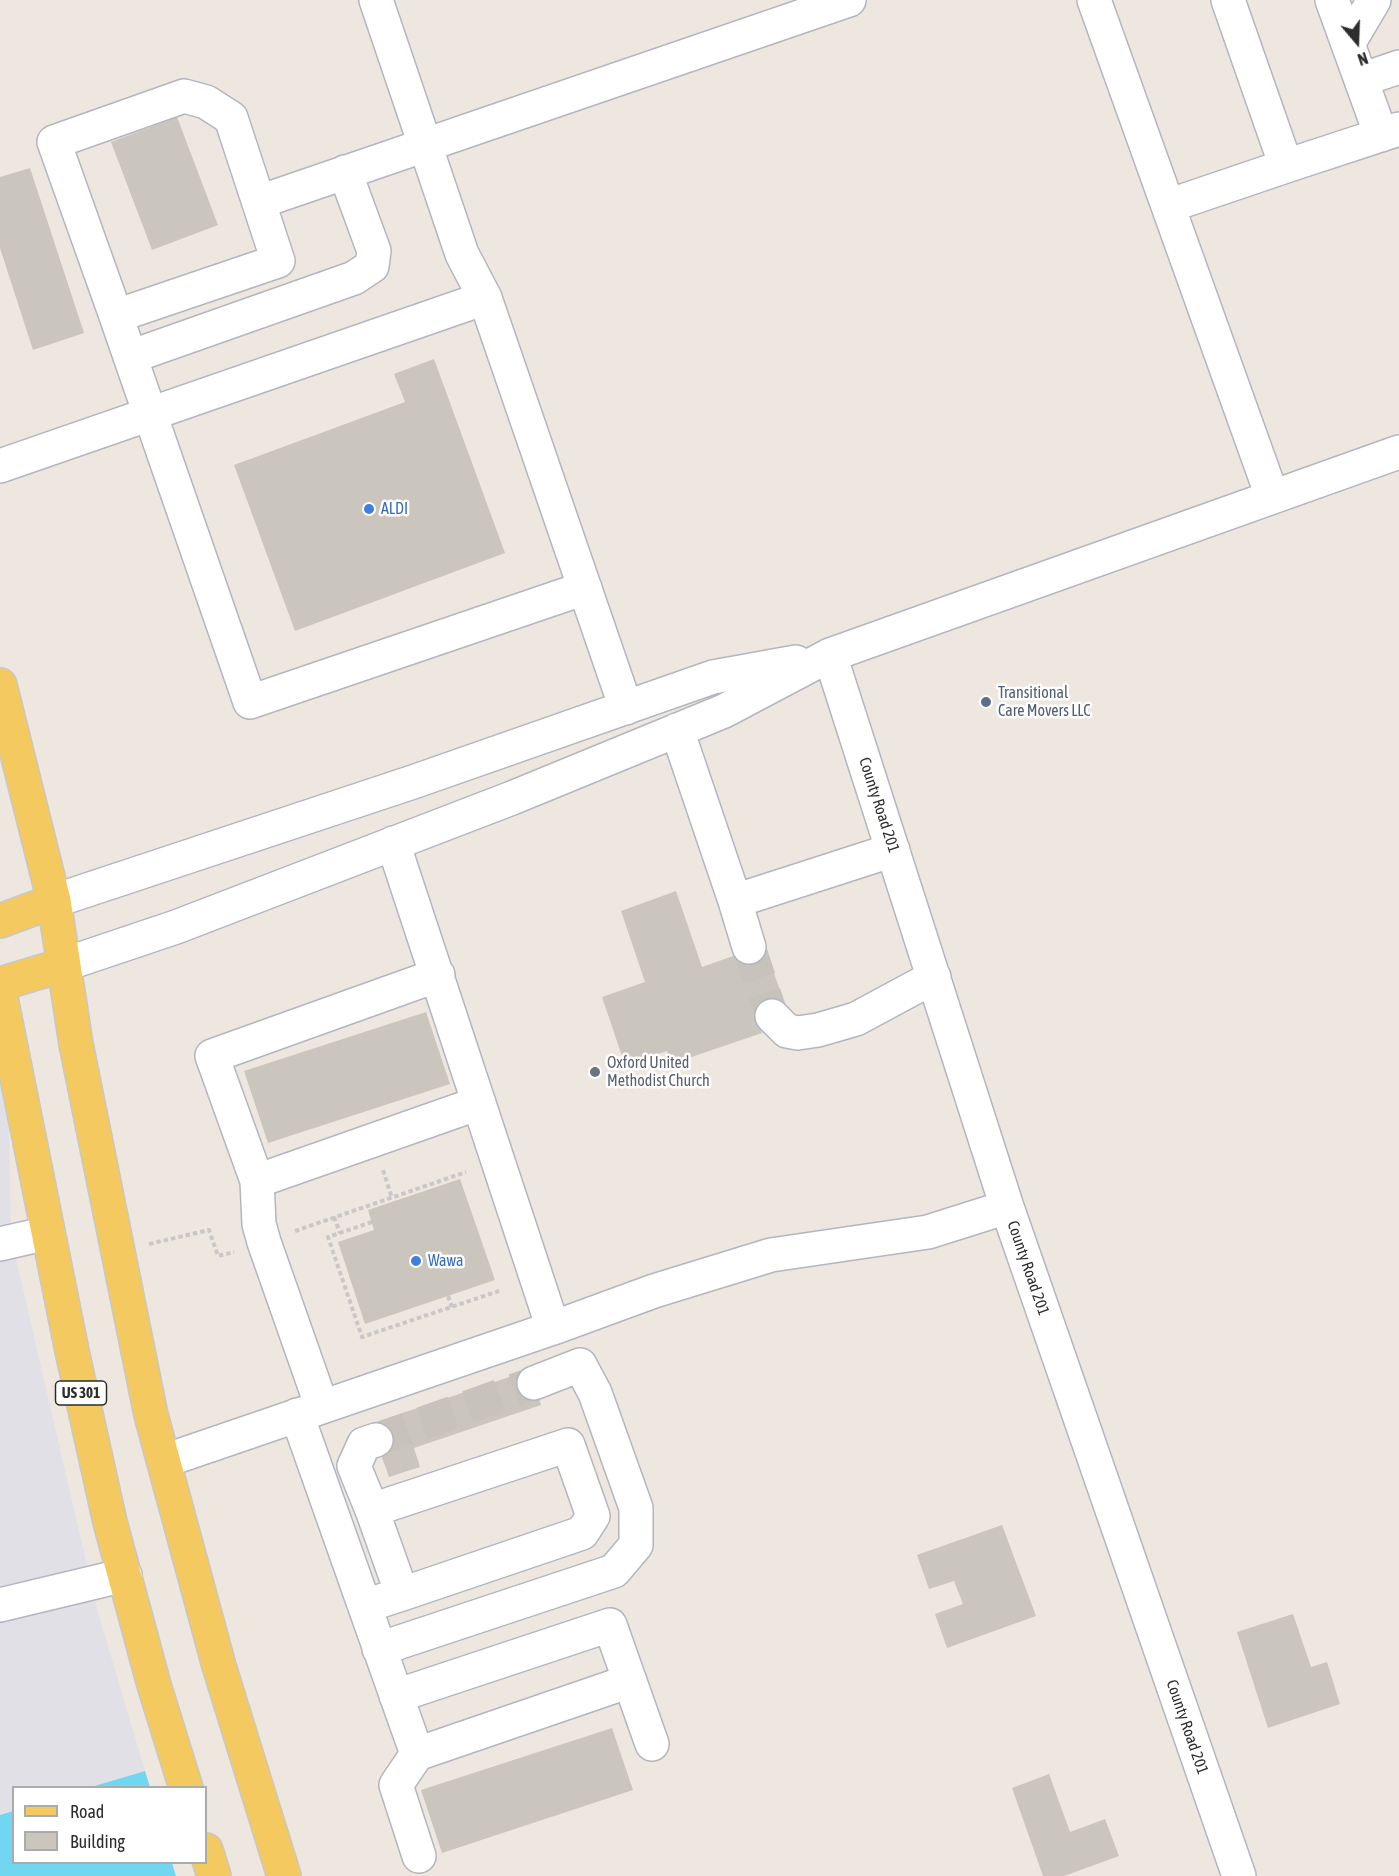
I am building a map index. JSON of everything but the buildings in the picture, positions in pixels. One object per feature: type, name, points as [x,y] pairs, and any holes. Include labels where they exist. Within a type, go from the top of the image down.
[{"type":"main road","points":[[0,685],[54,901],[76,1044],[132,1330],[164,1461],[219,1666],[284,1876]]},
{"type":"main road","points":[[0,921],[54,901]]},
{"type":"main road","points":[[0,984],[63,965]]},
{"type":"main road","name":"US 301","points":[[0,993],[77,1374],[125,1575],[154,1685],[185,1786]]},
{"type":"main road","points":[[207,1853],[214,1876]]},
{"type":"street","points":[[376,0],[462,254],[485,298],[626,708]]},
{"type":"street","points":[[259,202],[849,0]]},
{"type":"street","points":[[1094,0],[1272,496]]},
{"type":"street","points":[[1228,0],[1286,166]]},
{"type":"street","points":[[1168,206],[1390,132],[1361,80],[1332,0]]},
{"type":"street","points":[[1348,44],[1374,0]]},
{"type":"street","points":[[1361,80],[1399,67]]},
{"type":"street","points":[[116,316],[278,261],[231,118],[206,102],[184,96],[54,142],[250,702],[585,588]]},
{"type":"street","points":[[130,357],[354,278],[372,266],[374,251],[345,172]]},
{"type":"street","points":[[0,466],[485,298]]},
{"type":"street","points":[[63,965],[176,927],[677,730],[724,711],[830,655],[1399,452]]},
{"type":"street","points":[[54,901],[402,786],[713,677],[830,655]]},
{"type":"street","name":"County Road 201","points":[[830,655],[1007,1207],[1239,1876]]},
{"type":"street","points":[[677,730],[749,947]]},
{"type":"street","points":[[393,843],[553,1328]]},
{"type":"street","points":[[735,901],[893,850]]},
{"type":"street","points":[[417,1754],[364,1606],[259,1224],[257,1181],[212,1056],[438,975]]},
{"type":"street","points":[[772,1016],[787,1030],[798,1033],[818,1030],[856,1019],[934,977]]},
{"type":"street","points":[[257,1181],[479,1102]]},
{"type":"street","points":[[164,1461],[553,1328],[654,1291],[771,1255],[928,1232],[1007,1207]]},
{"type":"street","points":[[0,1244],[48,1233]]},
{"type":"street","points":[[379,1649],[614,1571],[636,1545],[636,1508],[596,1393],[580,1365],[534,1383]]},
{"type":"street","points":[[376,1440],[364,1444],[354,1466],[402,1594]]},
{"type":"street","points":[[364,1606],[582,1533],[593,1516],[568,1445],[372,1510]]},
{"type":"street","points":[[0,1605],[125,1575]]},
{"type":"street","points":[[396,1696],[610,1625],[652,1744]]},
{"type":"street","points":[[419,1856],[396,1785],[417,1754],[630,1681]]},
{"type":"path","points":[[294,1231],[385,1202],[468,1171]]},
{"type":"path","points":[[334,1217],[340,1233]]},
{"type":"path","points":[[372,1222],[328,1237],[362,1337],[499,1291]]},
{"type":"path","points":[[145,1245],[209,1230],[218,1256],[238,1251]]},
{"type":"path","points":[[448,1296],[452,1307]]},
{"type":"shaded area","points":[[0,1077],[9,1123],[11,1237],[97,1609],[145,1771],[94,1786],[12,1786],[12,1811],[0,1815]]},
{"type":"water","points":[[145,1771],[150,1786],[94,1786]]},
{"type":"water","points":[[12,1811],[12,1864],[172,1864],[176,1876],[0,1876],[0,1815]]},
{"type":"tunnel","points":[[749,947],[772,1016]]},
{"type":"tunnel","points":[[376,1440],[534,1383]]},
{"type":"place","name":"ALDI","points":[[369,509]]},
{"type":"place","name":"Transitional Care Movers LLC","points":[[986,702]]},
{"type":"place","name":"Oxford United Methodist Church","points":[[595,1072]]},
{"type":"place","name":"Wawa","points":[[416,1261]]}]
